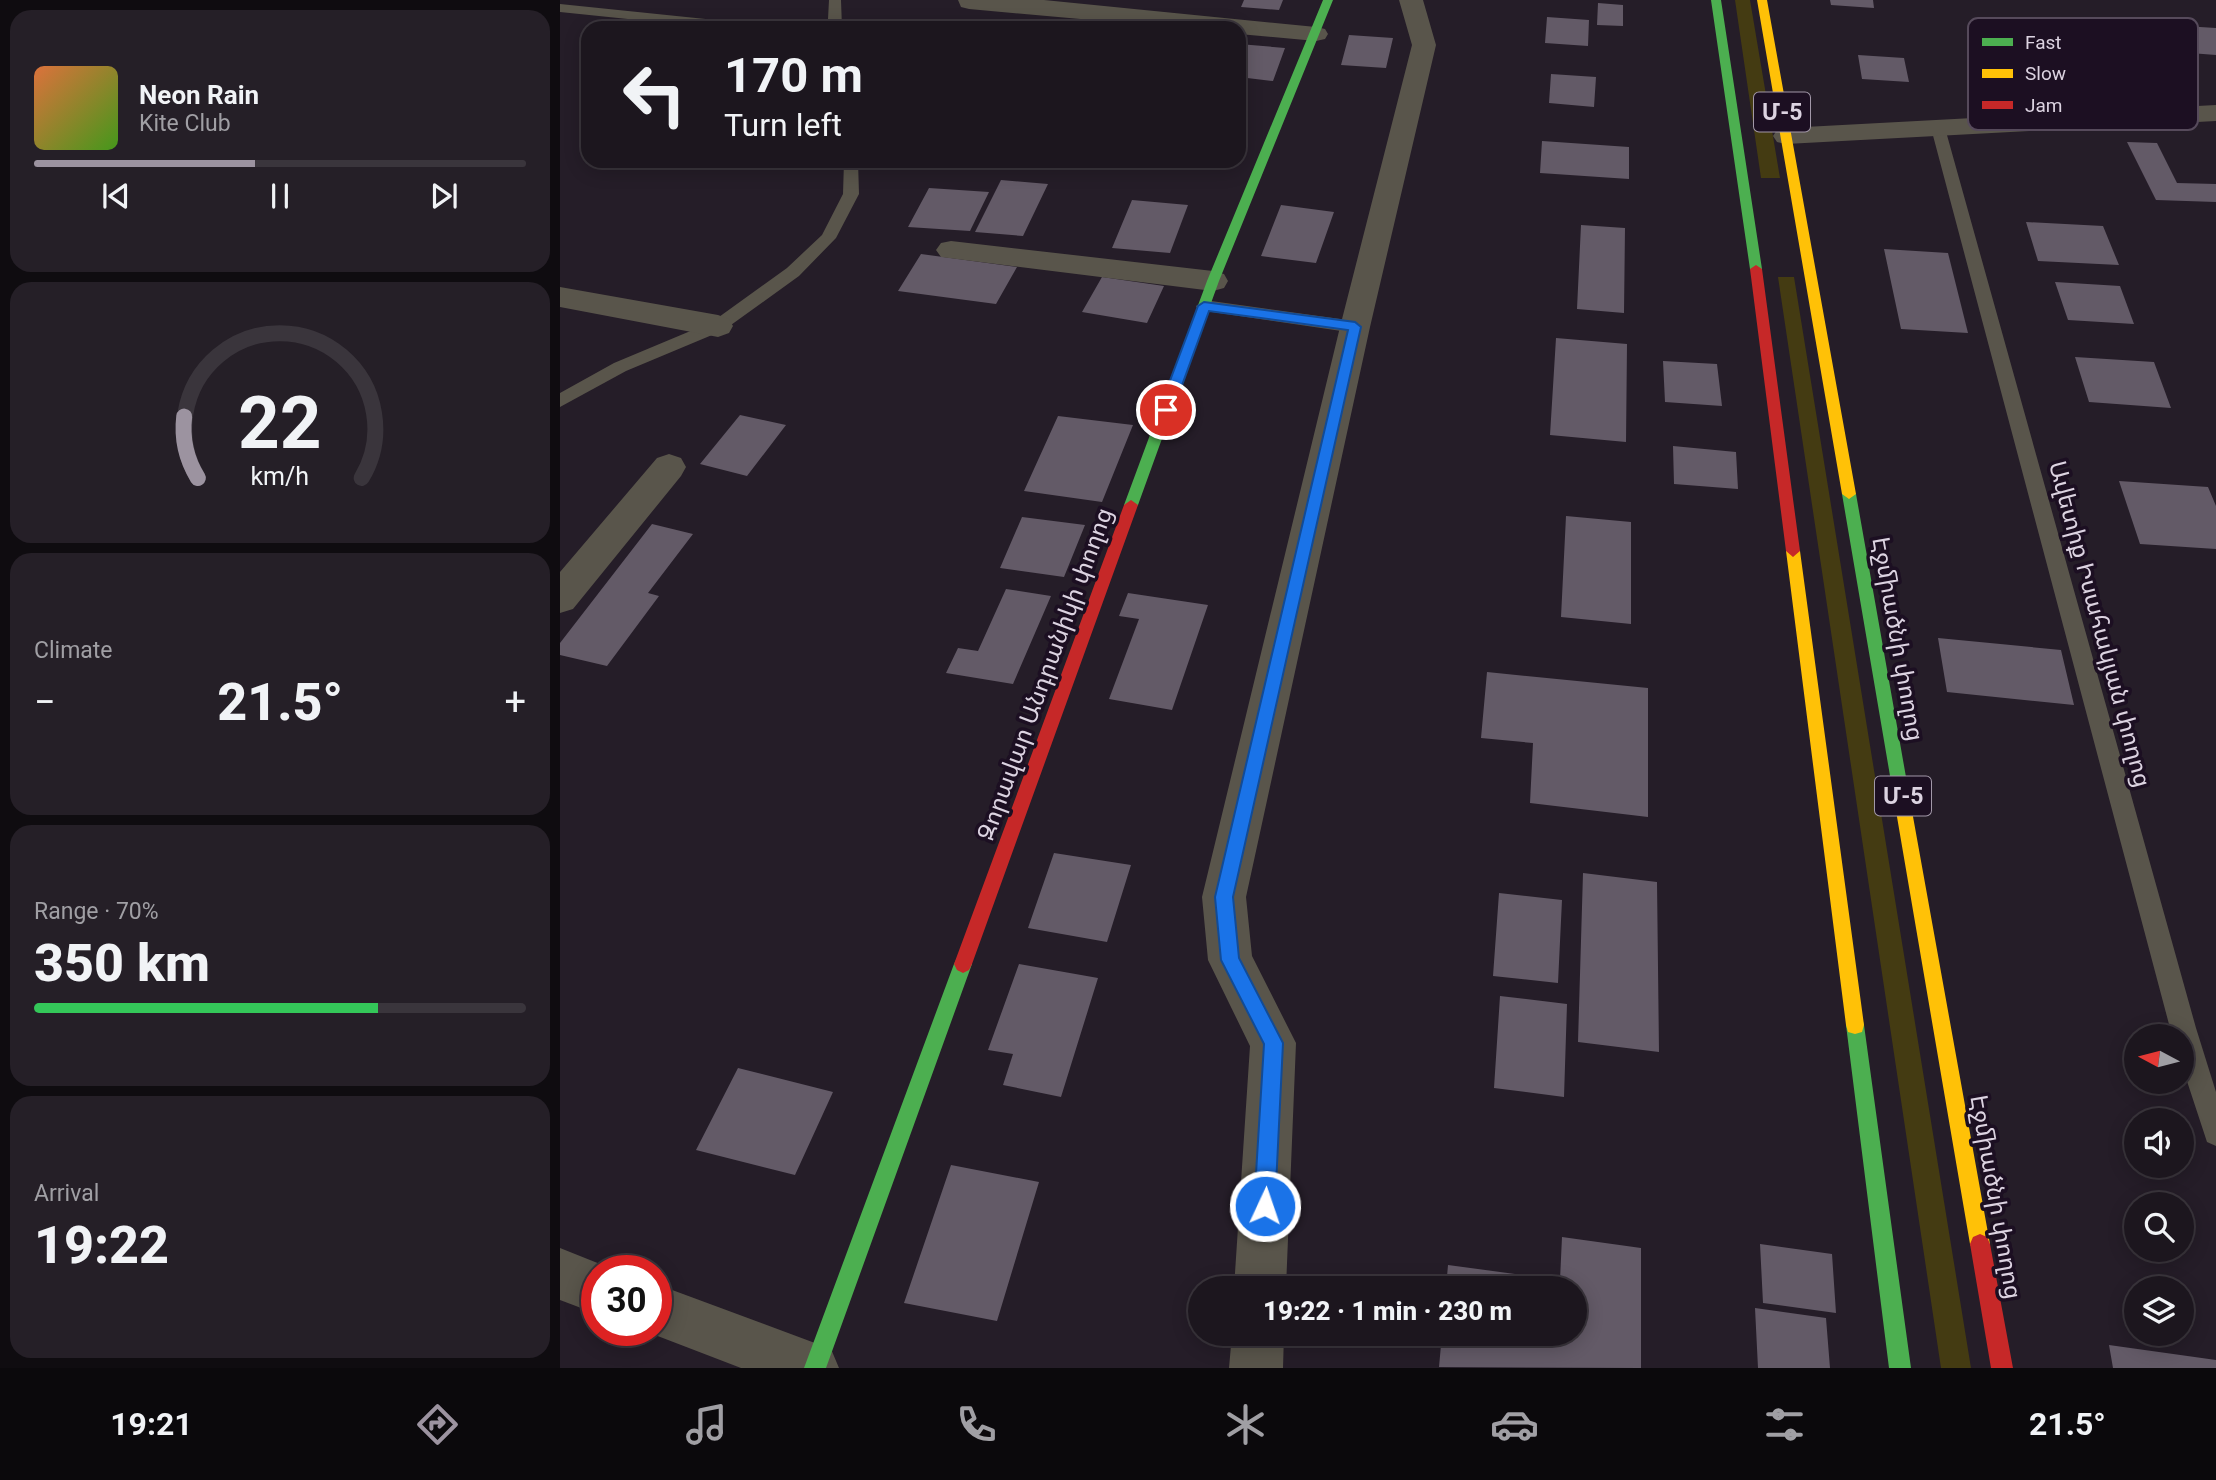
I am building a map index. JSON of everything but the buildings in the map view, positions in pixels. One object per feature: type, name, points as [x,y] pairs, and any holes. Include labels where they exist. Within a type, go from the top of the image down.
[{"type":"main road","name":"Զորավար Անդրանիկի փողոց","points":[[813,1368],[1208,293],[1328,0]]},
{"type":"main road","name":"Մ-5","points":[[1716,0],[1757,221],[1900,1368]]},
{"type":"main road","name":"Էջմիածնի փողոց","points":[[1762,0],[1786,136],[1796,223],[2003,1368]]},
{"type":"street","points":[[1261,1276],[1273,1043],[1230,960],[1224,897],[1355,327],[1424,45],[1411,0]]},
{"type":"street","points":[[969,2],[1184,21]]},
{"type":"street","points":[[1246,27],[1316,34]]},
{"type":"street","points":[[2198,114],[2216,113]]},
{"type":"street","points":[[1786,136],[1968,126]]},
{"type":"street","points":[[951,250],[1208,293]]},
{"type":"street","points":[[560,297],[718,326]]},
{"type":"street","points":[[560,598],[669,467]]},
{"type":"street","points":[[560,1274],[581,1282]]},
{"type":"street","points":[[672,1316],[813,1368]]},
{"type":"street","points":[[1256,1368],[1257,1346]]},
{"type":"lane","points":[[834,21],[835,0]]},
{"type":"lane","points":[[560,8],[686,21]]},
{"type":"lane","name":"Ավետիք Իսահակյան փողոց","points":[[1938,128],[2183,1028],[2216,1133]]},
{"type":"lane","points":[[560,401],[620,366],[718,326],[793,272],[828,238],[851,194],[852,168]]},
{"type":"lane","points":[[1208,293],[1355,327]]},
{"type":"shaded area","points":[[1735,0],[1750,0],[1780,178],[1761,178]]},
{"type":"shaded area","points":[[1778,277],[1794,277],[1971,1368],[1941,1368]]},
{"type":"traffic: fast","points":[[1131,505],[1213,281],[1328,0]]},
{"type":"traffic: fast","points":[[1716,0],[1756,269]]},
{"type":"traffic: fast","points":[[1849,494],[1904,811]]},
{"type":"traffic: fast","points":[[815,1368],[963,964]]},
{"type":"traffic: fast","points":[[1855,1025],[1900,1368]]},
{"type":"traffic: slow","points":[[1762,0],[1849,494]]},
{"type":"traffic: slow","points":[[1793,551],[1855,1025]]},
{"type":"traffic: slow","points":[[1904,811],[1980,1244]]},
{"type":"traffic: jam","points":[[1756,269],[1793,551]]},
{"type":"traffic: jam","points":[[963,964],[1131,505]]},
{"type":"traffic: jam","points":[[1980,1244],[2002,1368]]},
{"type":"route","points":[[1166,410],[1204,306],[1355,327],[1224,897],[1230,960],[1273,1043],[1265,1206]]}]
